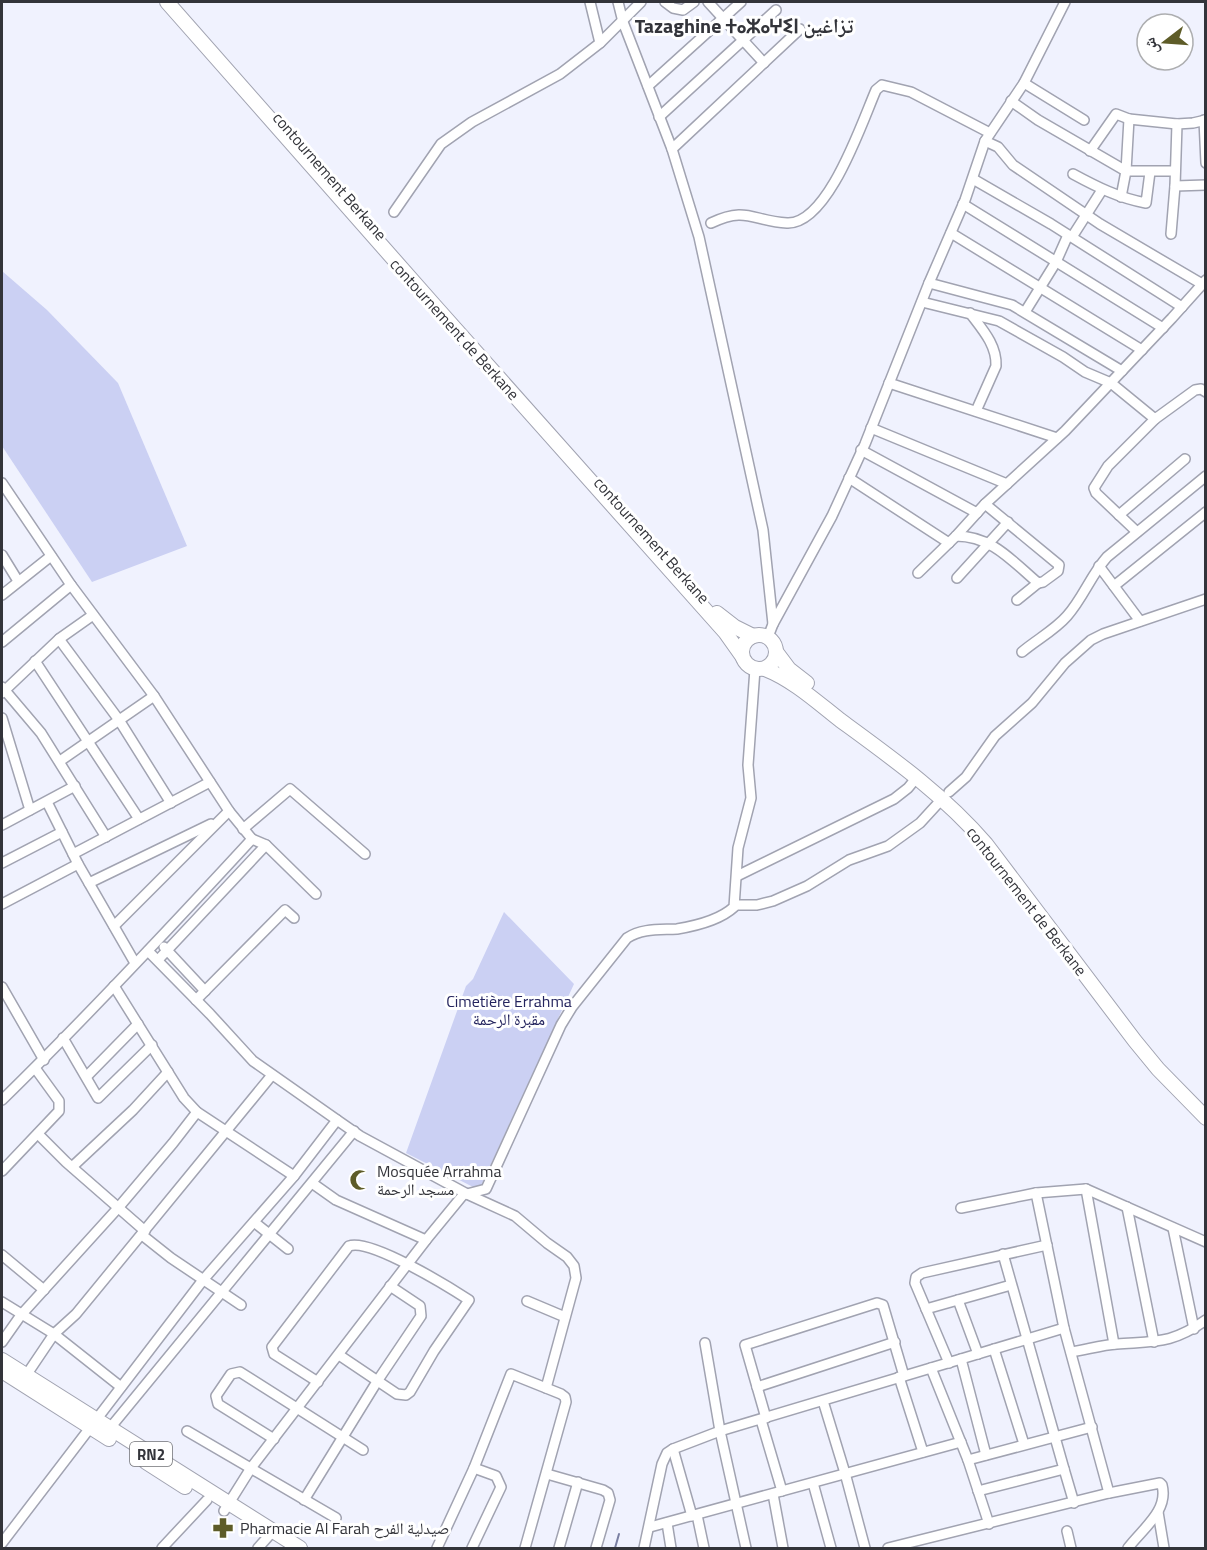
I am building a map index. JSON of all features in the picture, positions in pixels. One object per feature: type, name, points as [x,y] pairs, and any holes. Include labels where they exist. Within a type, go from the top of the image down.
[{"type":"highway","name":"contournement de Berkane","points":[[167,2],[725,632],[742,656]]},
{"type":"highway","name":"contournement Berkane","points":[[178,2],[712,607],[735,627],[753,636]]},
{"type":"highway","points":[[777,653],[773,663],[760,669],[747,664],[742,656],[745,641],[770,630],[777,653],[799,677],[945,795],[998,845],[1153,1049],[1206,1105]]},
{"type":"highway","name":"contournement de Berkane","points":[[760,669],[787,680],[917,777],[945,795],[986,844],[1146,1056],[1206,1118]]},
{"type":"highway","name":"RN2","points":[[2,1360],[23,1379],[207,1500],[226,1507]]},
{"type":"highway","name":"RN2","points":[[2,1371],[23,1379]]},
{"type":"highway","name":"RN2","points":[[93,1423],[110,1428],[226,1507],[266,1540],[283,1548]]},
{"type":"highway","name":"RN2","points":[[266,1540],[300,1548]]},
{"type":"street","points":[[590,2],[600,43]]},
{"type":"street","points":[[618,2],[623,22],[672,149],[699,237],[754,484],[766,550],[770,630]]},
{"type":"street","points":[[394,212],[441,144],[472,122],[560,74],[600,43],[641,2]]},
{"type":"street","points":[[665,2],[673,8],[683,10],[694,2]]},
{"type":"street","points":[[708,2],[764,63]]},
{"type":"street","points":[[648,86],[741,2]]},
{"type":"street","points":[[770,630],[832,516],[849,478],[963,204],[987,137],[1024,83],[1065,2]]},
{"type":"street","points":[[659,117],[776,10]]},
{"type":"street","points":[[672,149],[800,28]]},
{"type":"street","points":[[1024,83],[1084,120]]},
{"type":"street","points":[[711,224],[726,216],[741,214],[794,223],[814,210],[832,189],[876,90],[882,84],[911,92],[987,137],[999,147],[1013,165],[1085,213],[1204,282],[1057,438],[985,504],[918,573]]},
{"type":"street","points":[[1011,101],[1126,171],[1175,171]]},
{"type":"street","points":[[1090,151],[1116,114],[1129,119],[1177,124],[1205,120],[1206,163]]},
{"type":"street","points":[[1121,197],[1126,171],[1129,119]]},
{"type":"street","points":[[1171,234],[1177,124]]},
{"type":"street","points":[[1073,174],[1102,190],[1121,197],[1147,202],[1150,172]]},
{"type":"street","points":[[973,179],[1070,236],[1182,307]]},
{"type":"street","points":[[1175,186],[1206,185]]},
{"type":"street","points":[[1024,312],[1041,288],[1070,236],[1102,190]]},
{"type":"street","points":[[963,204],[1163,328]]},
{"type":"street","points":[[951,233],[1142,350]]},
{"type":"street","points":[[929,282],[1003,301],[1122,371]]},
{"type":"street","points":[[922,302],[999,321],[1064,357],[1085,372],[1111,383],[1155,418]]},
{"type":"street","points":[[970,313],[992,345],[996,360],[996,366],[976,411]]},
{"type":"street","points":[[889,383],[1057,438]]},
{"type":"street","points":[[1137,532],[1096,493],[1094,484],[1108,466],[1155,418],[1195,390],[1201,389],[1206,392]]},
{"type":"street","points":[[871,428],[1007,483]]},
{"type":"street","points":[[861,450],[977,513]]},
{"type":"street","points":[[1119,515],[1185,459]]},
{"type":"street","points":[[1022,652],[1067,617],[1107,557],[1206,476]]},
{"type":"street","points":[[849,478],[952,540],[972,537],[990,543],[1038,583]]},
{"type":"street","points":[[2,483],[70,585],[154,696],[243,829],[252,840],[266,845],[316,894]]},
{"type":"street","points":[[985,504],[1059,565],[1058,571],[1017,600]]},
{"type":"street","points":[[1114,586],[1206,512]]},
{"type":"street","points":[[957,578],[1008,522]]},
{"type":"street","points":[[2,555],[18,581]]},
{"type":"street","points":[[2,595],[51,556]]},
{"type":"street","points":[[1099,566],[1140,621]]},
{"type":"street","points":[[2,642],[70,585]]},
{"type":"street","points":[[735,905],[758,905],[773,901],[807,886],[849,860],[888,846],[920,823],[971,770],[995,736],[1032,703],[1080,648],[1103,634],[1206,599]]},
{"type":"street","points":[[93,615],[59,639],[2,690],[41,733],[106,837]]},
{"type":"street","points":[[59,639],[118,720],[171,803]]},
{"type":"street","points":[[35,661],[139,819]]},
{"type":"street","points":[[226,1507],[251,1468],[456,1201],[463,1195],[486,1189],[561,1025],[572,1007],[627,938],[640,932],[679,928],[714,919],[732,910],[735,905],[738,848],[752,798],[748,765],[760,669]]},
{"type":"street","points":[[60,761],[154,696]]},
{"type":"street","points":[[21,711],[2,718],[30,810]]},
{"type":"street","points":[[737,876],[894,798],[908,788],[917,777]]},
{"type":"street","points":[[73,854],[210,782]]},
{"type":"street","points":[[2,825],[75,786]]},
{"type":"street","points":[[243,829],[290,789],[365,854]]},
{"type":"street","points":[[46,802],[78,864],[135,963]]},
{"type":"street","points":[[114,926],[230,811]]},
{"type":"street","points":[[89,883],[217,822]]},
{"type":"street","points":[[2,863],[62,832]]},
{"type":"street","points":[[2,1100],[44,1060],[252,840]]},
{"type":"street","points":[[158,960],[266,845]]},
{"type":"street","points":[[2,904],[78,864]]},
{"type":"street","points":[[196,999],[285,910],[294,918]]},
{"type":"street","points":[[158,941],[205,990]]},
{"type":"street","points":[[148,951],[253,1061],[272,1075],[354,1131],[469,1195],[515,1216],[567,1257],[574,1266],[576,1278],[546,1388]]},
{"type":"street","points":[[114,986],[184,1098],[196,1112],[294,1176]]},
{"type":"street","points":[[2,988],[44,1060]]},
{"type":"street","points":[[87,1076],[138,1024]]},
{"type":"street","points":[[63,1038],[98,1098],[152,1046]]},
{"type":"street","points":[[2,1171],[56,1114],[60,1106],[59,1101],[35,1068]]},
{"type":"street","points":[[72,1167],[133,1110],[168,1072]]},
{"type":"street","points":[[23,1379],[54,1334],[76,1314],[272,1075]]},
{"type":"street","points":[[2,1342],[21,1315],[174,1143],[196,1112]]},
{"type":"street","points":[[9,1548],[2,1543],[93,1423],[203,1280],[294,1176],[337,1120]]},
{"type":"street","points":[[110,1428],[354,1131]]},
{"type":"street","points":[[38,1134],[171,1258],[241,1305]]},
{"type":"street","points":[[301,1166],[336,1200],[426,1240]]},
{"type":"street","points":[[1086,1189],[1114,1344]]},
{"type":"street","points":[[961,1208],[1036,1193],[1086,1189],[1206,1242]]},
{"type":"street","points":[[1036,1193],[1064,1328],[1109,1493]]},
{"type":"street","points":[[1127,1207],[1154,1342]]},
{"type":"street","points":[[254,1222],[288,1249]]},
{"type":"street","points":[[1173,1228],[1194,1329]]},
{"type":"street","points":[[318,1382],[274,1354],[272,1347],[349,1246],[358,1244],[407,1263],[469,1300],[406,1395],[397,1394],[339,1355]]},
{"type":"street","points":[[948,1363],[915,1283],[916,1276],[1047,1245]]},
{"type":"street","points":[[1003,1254],[1074,1503]]},
{"type":"street","points":[[2,1255],[44,1290]]},
{"type":"street","points":[[926,1309],[1011,1285]]},
{"type":"street","points":[[304,1500],[378,1380],[421,1316],[420,1306],[390,1286]]},
{"type":"street","points":[[957,1300],[978,1354]]},
{"type":"street","points":[[527,1301],[565,1317]]},
{"type":"street","points":[[2,1302],[54,1334],[121,1387]]},
{"type":"street","points":[[783,1548],[777,1492],[757,1387],[744,1348],[748,1343],[877,1303],[883,1305],[895,1342],[902,1377],[923,1452]]},
{"type":"street","points":[[1071,1352],[1114,1344],[1154,1342],[1182,1336],[1206,1320]]},
{"type":"street","points":[[644,1548],[664,1458],[673,1449],[720,1431],[1064,1328]]},
{"type":"street","points":[[757,1387],[895,1342]]},
{"type":"street","points":[[705,1343],[720,1431],[746,1548]]},
{"type":"street","points":[[994,1349],[1024,1444]]},
{"type":"street","points":[[961,1359],[987,1455]]},
{"type":"street","points":[[931,1368],[968,1460],[989,1524]]},
{"type":"street","points":[[274,1439],[218,1404],[216,1396],[231,1374],[240,1372],[363,1450]]},
{"type":"street","points":[[436,1548],[474,1468],[511,1374],[565,1397],[566,1402],[525,1548]]},
{"type":"street","points":[[823,1401],[865,1548]]},
{"type":"street","points":[[968,1460],[1092,1427]]},
{"type":"street","points":[[187,1431],[336,1518]]},
{"type":"street","points":[[650,1527],[961,1442]]},
{"type":"street","points":[[673,1449],[704,1548]]},
{"type":"street","points":[[472,1548],[501,1486],[496,1476],[474,1468]]},
{"type":"street","points":[[978,1491],[1064,1469]]},
{"type":"street","points":[[546,1474],[608,1492],[610,1500],[596,1548]]},
{"type":"street","points":[[559,1548],[578,1482]]},
{"type":"street","points":[[813,1483],[831,1548]]},
{"type":"street","points":[[888,1548],[1109,1493],[1160,1483],[1164,1495],[1158,1512],[1130,1547]]},
{"type":"street","points":[[162,1548],[207,1500]]},
{"type":"street","points":[[1158,1512],[1164,1548]]},
{"type":"street","points":[[667,1523],[672,1548]]},
{"type":"street","points":[[1067,1532],[1071,1548]]},
{"type":"green space","points":[[2,271],[47,310],[118,383],[187,546],[92,582],[2,446]]},
{"type":"green space","name":"Cimetière Errahma مقبرة الرحمة","points":[[504,912],[574,984],[479,1190],[406,1153],[466,986],[473,979]]},
{"type":"waterway","points":[[615,1548],[619,1534]]},
{"type":"place","name":"Mosquée Arrahma مسجد الرحمة","points":[[360,1180]]},
{"type":"place","name":"Pharmacie Al Farah صيدلية الفرح","points":[[223,1528]]},
{"type":"district","name":"Tazaghine ⵜⴰⵣⴰⵖⵉⵏ تزاغين","points":[[744,25]]}]
